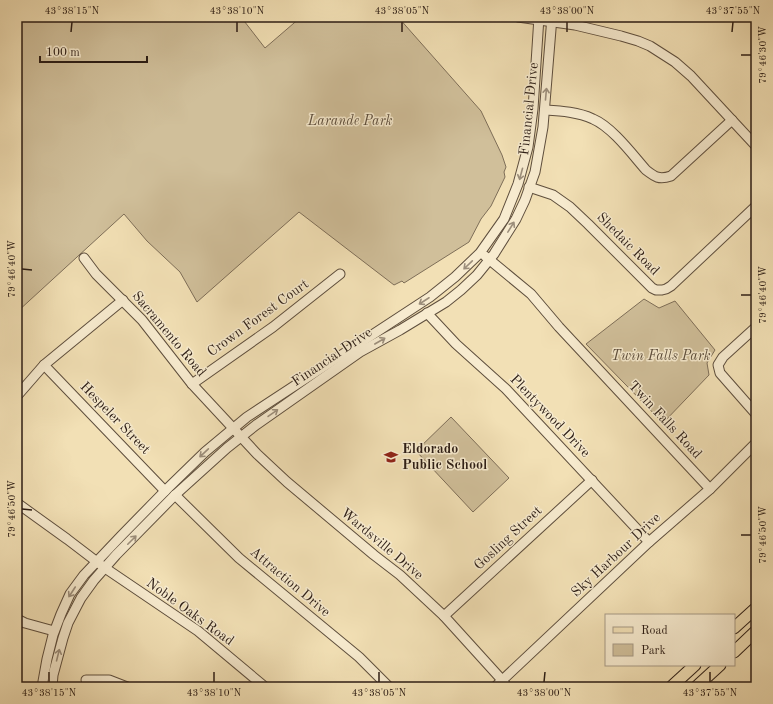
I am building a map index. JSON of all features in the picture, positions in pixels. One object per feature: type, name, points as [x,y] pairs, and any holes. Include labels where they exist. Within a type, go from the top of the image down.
[{"type":"main road","points":[[735,627],[756,608]]},
{"type":"main road","points":[[735,651],[756,631]]},
{"type":"main road","points":[[671,687],[694,666]]},
{"type":"main road","points":[[696,687],[719,666]]},
{"type":"street","points":[[518,17],[552,19],[621,36],[650,46],[675,62],[691,76],[756,146]]},
{"type":"street","name":"Financial Drive","points":[[42,687],[54,631],[70,594],[84,575],[165,491],[205,452],[247,416],[430,297],[455,277],[480,252],[504,219],[518,184],[528,147],[533,109],[539,18]]},
{"type":"street","name":"Financial Drive","points":[[52,687],[58,654],[68,623],[81,598],[94,580],[116,555],[175,495],[227,448],[256,425],[360,352],[446,302],[477,275],[494,254],[516,219],[537,166],[545,110],[552,19]]},
{"type":"street","points":[[545,110],[571,112],[593,118],[608,127],[646,170],[658,178],[671,176],[732,120]]},
{"type":"street","name":"Shedaic Road","points":[[529,187],[553,195],[570,207],[641,278],[656,290],[666,289],[671,286],[756,206]]},
{"type":"street","name":"Twin Falls Road","points":[[480,252],[531,294],[558,327],[710,489]]},
{"type":"street","name":"Sacramento Road","points":[[84,258],[96,274],[142,320],[192,384],[233,428]]},
{"type":"street","name":"Crown Forest Court","points":[[192,384],[273,327],[340,274]]},
{"type":"street","points":[[17,396],[44,365],[123,300]]},
{"type":"street","name":"Plentywood Drive","points":[[427,313],[456,344],[506,389],[649,542]]},
{"type":"street","points":[[756,327],[723,357],[718,365],[720,373],[756,414]]},
{"type":"street","name":"Hespeler Street","points":[[44,365],[165,491]]},
{"type":"street","name":"Wardsville Drive","points":[[233,428],[286,482],[400,575],[444,616],[505,683]]},
{"type":"street","name":"Sky Harbour Drive","points":[[495,687],[505,683],[649,542],[710,489],[756,443]]},
{"type":"street","name":"Gosling Street","points":[[444,616],[592,480]]},
{"type":"street","name":"Attraction Drive","points":[[175,495],[239,558],[359,657],[390,687]]},
{"type":"street","name":"Noble Oaks Road","points":[[17,503],[68,539],[105,568],[198,631],[265,687]]},
{"type":"street","points":[[17,619],[25,623],[54,631]]},
{"type":"street","points":[[86,680],[109,680],[127,687]]},
{"type":"green space","name":"Larande Park","points":[[17,17],[241,17],[265,48],[301,17],[398,17],[481,111],[502,155],[506,167],[504,172],[505,177],[491,206],[481,219],[469,242],[404,283],[402,281],[394,285],[299,212],[197,302],[180,272],[147,241],[124,214],[17,312]]},
{"type":"green space","name":"Twin Falls Park","points":[[644,299],[659,308],[675,301],[715,350],[707,363],[709,375],[663,423],[586,344]]},
{"type":"green space","points":[[451,417],[509,478],[473,512],[416,451]]},
{"type":"place","name":"Eldorado Public School","points":[[391,457]]}]
